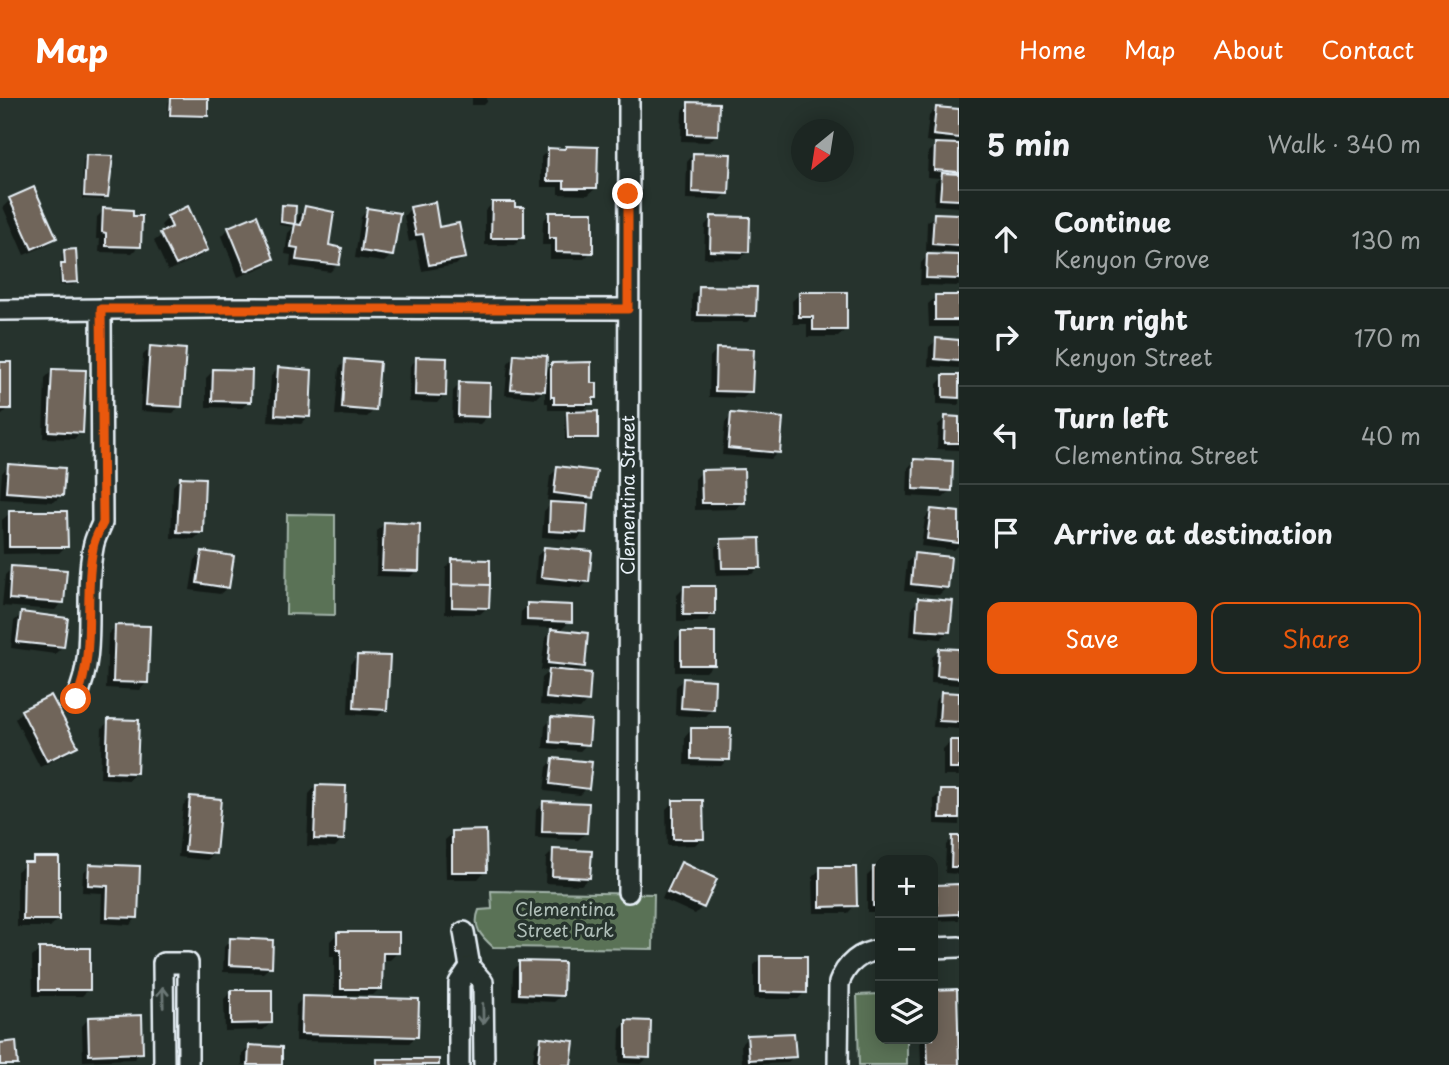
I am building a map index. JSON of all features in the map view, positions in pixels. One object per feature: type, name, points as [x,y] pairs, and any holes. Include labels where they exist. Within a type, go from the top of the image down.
[{"type":"street","name":"Clementina Street","points":[[628,98],[628,892]]},
{"type":"street","points":[[76,699],[82,686],[88,632],[93,546],[103,523],[101,309]]},
{"type":"street","points":[[0,310],[628,309]]},
{"type":"street","points":[[464,932],[470,967],[483,982],[484,1065]]},
{"type":"street","points":[[938,948],[959,947]]},
{"type":"street","points":[[838,1065],[839,983],[848,966],[862,954],[875,951]]},
{"type":"street","points":[[164,1065],[163,963],[188,963],[188,1065]]},
{"type":"street","points":[[459,1065],[459,983],[470,967]]},
{"type":"green space","points":[[287,514],[335,515],[335,615],[286,614]]},
{"type":"green space","name":"Clementina Street Park","points":[[491,891],[654,894],[653,949],[493,947],[481,935],[477,926],[479,910],[492,909]]},
{"type":"green space","points":[[875,994],[875,1044],[907,1044],[907,1065],[859,1065],[857,995]]},
{"type":"building","points":[[171,98],[208,98],[208,116],[170,115]]},
{"type":"building","points":[[688,102],[719,103],[718,135],[688,134]]},
{"type":"building","points":[[936,107],[959,109],[959,138],[933,135]]},
{"type":"building","points":[[935,143],[959,144],[959,172],[934,170]]},
{"type":"building","points":[[566,146],[598,147],[597,188],[564,188],[564,181],[547,181],[548,148],[565,149]]},
{"type":"building","points":[[693,153],[731,154],[729,194],[692,192]]},
{"type":"building","points":[[86,155],[113,156],[108,197],[84,196]]},
{"type":"building","points":[[942,173],[959,174],[959,200],[940,199]]},
{"type":"building","points":[[34,187],[57,238],[32,249],[9,198]]},
{"type":"building","points":[[435,202],[439,227],[459,223],[466,258],[429,265],[423,234],[416,235],[410,207]]},
{"type":"building","points":[[492,202],[515,202],[515,207],[524,207],[524,238],[491,238]]},
{"type":"building","points":[[282,205],[296,206],[295,224],[281,222]]},
{"type":"building","points":[[188,206],[208,250],[176,265],[160,233],[172,227],[167,216]]},
{"type":"building","points":[[305,206],[334,212],[329,245],[342,248],[339,265],[296,260],[298,248],[291,247],[295,224],[301,225]]},
{"type":"building","points":[[103,208],[133,210],[133,216],[142,216],[141,247],[106,246],[106,233],[102,232]]},
{"type":"building","points":[[367,208],[400,213],[393,256],[361,251]]},
{"type":"building","points":[[549,212],[593,212],[593,253],[556,252],[556,238],[549,238]]},
{"type":"building","points":[[934,213],[959,214],[959,246],[932,244]]},
{"type":"building","points":[[257,215],[274,259],[246,271],[228,227]]},
{"type":"building","points":[[711,216],[750,217],[749,252],[710,251]]},
{"type":"building","points":[[76,249],[78,282],[62,283],[61,264],[65,264],[64,250]]},
{"type":"building","points":[[927,254],[959,255],[959,279],[926,278]]},
{"type":"building","points":[[699,286],[757,287],[756,316],[698,315]]},
{"type":"building","points":[[799,292],[847,292],[847,330],[813,330],[813,317],[799,317]]},
{"type":"building","points":[[935,295],[959,295],[959,320],[935,320]]},
{"type":"building","points":[[936,338],[959,340],[959,361],[935,359]]},
{"type":"building","points":[[150,346],[186,349],[182,407],[146,405]]},
{"type":"building","points":[[716,348],[754,349],[752,392],[715,391]]},
{"type":"building","points":[[514,354],[547,356],[545,391],[511,389]]},
{"type":"building","points":[[416,357],[447,358],[446,396],[415,395]]},
{"type":"building","points":[[345,359],[380,362],[376,411],[342,408]]},
{"type":"building","points":[[0,362],[11,362],[11,409],[0,409]]},
{"type":"building","points":[[591,362],[591,383],[597,383],[597,398],[593,398],[593,404],[554,404],[554,397],[551,397],[551,363]]},
{"type":"building","points":[[278,367],[312,370],[310,417],[275,415]]},
{"type":"building","points":[[52,369],[86,370],[83,433],[49,431]]},
{"type":"building","points":[[213,369],[252,370],[251,402],[212,401]]},
{"type":"building","points":[[943,375],[959,375],[959,398],[943,397]]},
{"type":"building","points":[[459,382],[490,383],[489,417],[458,416]]},
{"type":"building","points":[[598,411],[598,438],[568,438],[567,412]]},
{"type":"building","points":[[731,413],[783,418],[780,453],[728,448]]},
{"type":"building","points":[[945,416],[959,417],[959,443],[944,443]]},
{"type":"building","points":[[914,459],[953,461],[952,491],[913,489]]},
{"type":"building","points":[[8,464],[65,468],[63,496],[6,492]]},
{"type":"building","points":[[557,466],[597,471],[593,498],[554,493]]},
{"type":"building","points":[[744,469],[745,503],[702,503],[701,470]]},
{"type":"building","points":[[180,477],[205,478],[203,533],[177,532]]},
{"type":"building","points":[[550,502],[588,504],[586,533],[549,531]]},
{"type":"building","points":[[931,509],[959,512],[959,543],[927,539]]},
{"type":"building","points":[[9,511],[67,511],[68,547],[9,547]]},
{"type":"building","points":[[384,522],[420,524],[419,571],[382,570]]},
{"type":"building","points":[[760,538],[761,568],[722,568],[721,539]]},
{"type":"building","points":[[544,547],[592,551],[589,582],[541,577]]},
{"type":"building","points":[[202,551],[234,556],[229,588],[197,583]]},
{"type":"building","points":[[914,553],[951,557],[948,588],[911,584]]},
{"type":"building","points":[[452,559],[490,560],[490,585],[452,584]]},
{"type":"building","points":[[11,566],[67,570],[64,603],[9,599]]},
{"type":"building","points":[[452,584],[490,585],[489,608],[452,607]]},
{"type":"building","points":[[684,586],[715,586],[715,615],[683,615]]},
{"type":"building","points":[[918,598],[953,601],[950,632],[916,630]]},
{"type":"building","points":[[527,603],[572,605],[572,622],[527,620]]},
{"type":"building","points":[[21,612],[68,618],[64,647],[17,642]]},
{"type":"building","points":[[115,625],[150,626],[148,683],[113,682]]},
{"type":"building","points":[[551,629],[588,633],[585,667],[548,663]]},
{"type":"building","points":[[681,632],[715,632],[715,665],[681,665]]},
{"type":"building","points":[[939,648],[959,649],[959,678],[937,676]]},
{"type":"building","points":[[357,655],[390,656],[387,710],[354,708]]},
{"type":"building","points":[[549,669],[591,673],[589,702],[546,698]]},
{"type":"building","points":[[683,678],[715,680],[714,710],[681,708]]},
{"type":"building","points":[[941,692],[959,693],[959,722],[939,721]]},
{"type":"building","points":[[51,695],[78,746],[47,761],[21,710]]},
{"type":"building","points":[[551,717],[591,720],[589,745],[550,742]]},
{"type":"building","points":[[108,719],[139,720],[137,773],[106,772]]},
{"type":"building","points":[[691,728],[731,728],[730,760],[691,759]]},
{"type":"building","points":[[950,740],[959,740],[959,769],[950,769]]},
{"type":"building","points":[[553,758],[592,762],[589,789],[550,784]]},
{"type":"building","points":[[316,785],[346,786],[344,840],[314,839]]},
{"type":"building","points":[[941,790],[959,790],[959,818],[940,818]]},
{"type":"building","points":[[190,796],[221,799],[216,854],[185,851]]},
{"type":"building","points":[[673,800],[703,800],[704,839],[673,839]]},
{"type":"building","points":[[543,801],[589,803],[587,833],[542,832]]},
{"type":"building","points":[[486,830],[487,872],[452,872],[452,831]]},
{"type":"building","points":[[952,836],[959,836],[959,867],[951,867]]},
{"type":"building","points":[[553,849],[592,851],[590,878],[552,876]]},
{"type":"building","points":[[33,857],[59,857],[59,920],[23,920],[24,862],[33,862]]},
{"type":"building","points":[[681,862],[717,879],[704,908],[667,892]]},
{"type":"building","points":[[89,864],[140,866],[138,918],[107,917],[108,886],[88,885]]},
{"type":"building","points":[[820,867],[856,867],[857,906],[820,907]]},
{"type":"building","points":[[873,867],[875,867],[875,906]]},
{"type":"building","points":[[959,884],[959,914],[938,915],[938,885]]},
{"type":"building","points":[[337,932],[399,932],[399,953],[383,953],[382,989],[341,989],[341,950],[337,950]]},
{"type":"building","points":[[230,938],[273,940],[272,967],[229,965]]},
{"type":"building","points":[[39,948],[90,948],[90,990],[39,990]]},
{"type":"building","points":[[760,956],[807,956],[807,993],[760,992]]},
{"type":"building","points":[[519,961],[564,962],[563,996],[519,994]]},
{"type":"building","points":[[957,989],[959,1065],[928,1065],[927,1044],[938,1044],[938,990]]},
{"type":"building","points":[[231,990],[272,990],[272,1023],[231,1024]]},
{"type":"building","points":[[302,996],[419,999],[418,1037],[301,1034]]},
{"type":"building","points":[[142,1015],[143,1053],[89,1055],[88,1017]]},
{"type":"building","points":[[626,1020],[651,1021],[650,1058],[626,1057]]},
{"type":"building","points":[[794,1033],[796,1057],[749,1060],[747,1035]]},
{"type":"building","points":[[541,1037],[574,1041],[571,1065],[538,1065]]},
{"type":"building","points":[[16,1041],[18,1065],[0,1065],[0,1043]]},
{"type":"building","points":[[249,1045],[282,1047],[282,1065],[248,1065]]},
{"type":"building","points":[[377,1059],[439,1059],[439,1065],[377,1065]]},
{"type":"route","points":[[76,699],[82,686],[90,619],[90,567],[93,546],[103,523],[101,309],[628,309],[628,194]]}]
